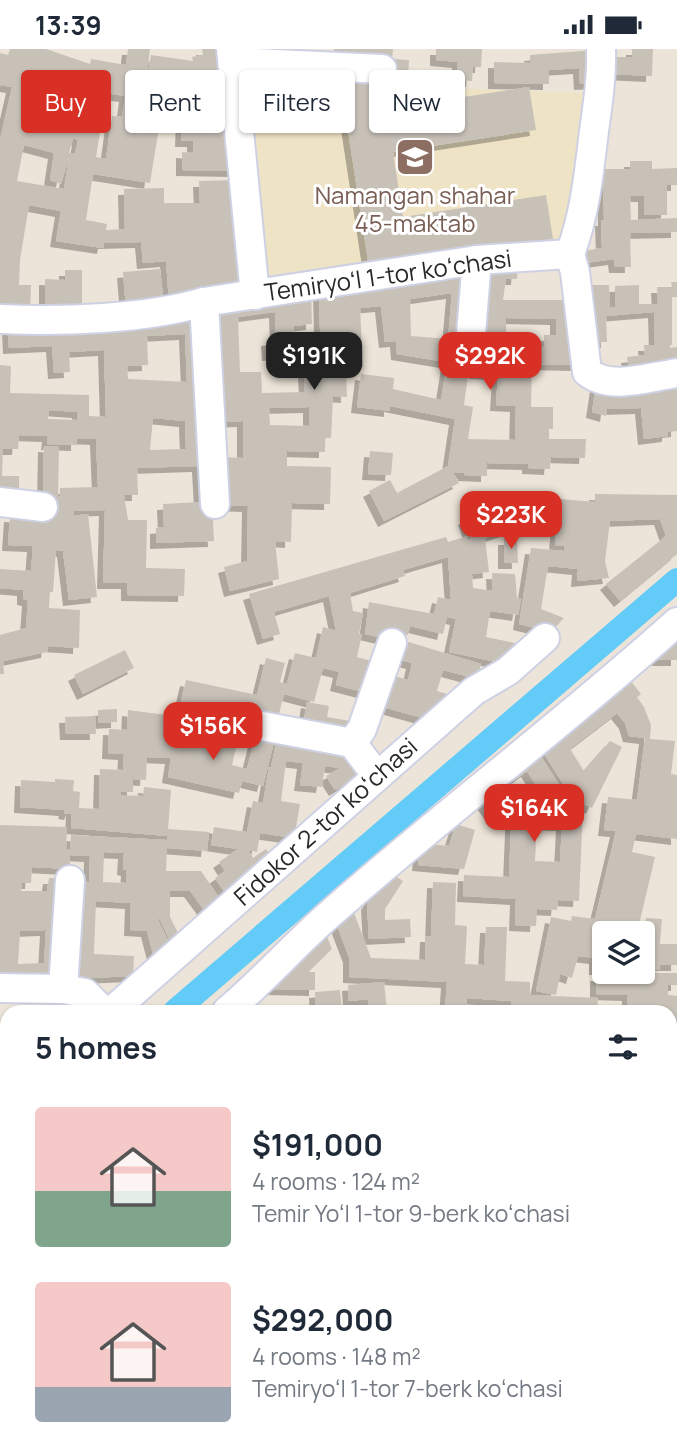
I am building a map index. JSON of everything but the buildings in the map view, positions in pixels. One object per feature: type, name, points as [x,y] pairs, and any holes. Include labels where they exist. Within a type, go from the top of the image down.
[{"type":"street","points":[[601,49],[601,78],[587,192],[579,230],[570,254],[575,272],[587,372],[598,380],[613,383],[677,373]]},
{"type":"street","points":[[255,295],[233,55],[382,69]]},
{"type":"street","name":"Temiryoʻl 1-tor koʻchasi","points":[[0,319],[102,317],[180,309],[204,302],[477,260],[570,254]]},
{"type":"street","points":[[468,358],[477,260]]},
{"type":"street","points":[[204,302],[215,504]]},
{"type":"street","points":[[0,502],[43,507]]},
{"type":"street","points":[[233,1005],[329,914],[480,786],[610,682],[677,622]]},
{"type":"street","name":"Fidokor 2-tor koʻchasi","points":[[119,1005],[474,691],[508,671],[545,638]]},
{"type":"street","points":[[352,743],[362,729],[392,643]]},
{"type":"street","points":[[235,721],[352,743],[377,776]]},
{"type":"street","points":[[64,989],[70,880]]},
{"type":"street","points":[[0,988],[64,989],[85,993],[97,1005]]},
{"type":"shaded area","name":"Namangan shahar 45-maktab","points":[[355,85],[369,85],[369,133],[465,133],[465,89],[586,93],[576,216],[553,246],[266,285],[247,133],[355,133]]},
{"type":"waterway","points":[[182,1005],[677,580]]},
{"type":"place","name":"Namangan shahar 45-maktab","points":[[415,157]]}]
